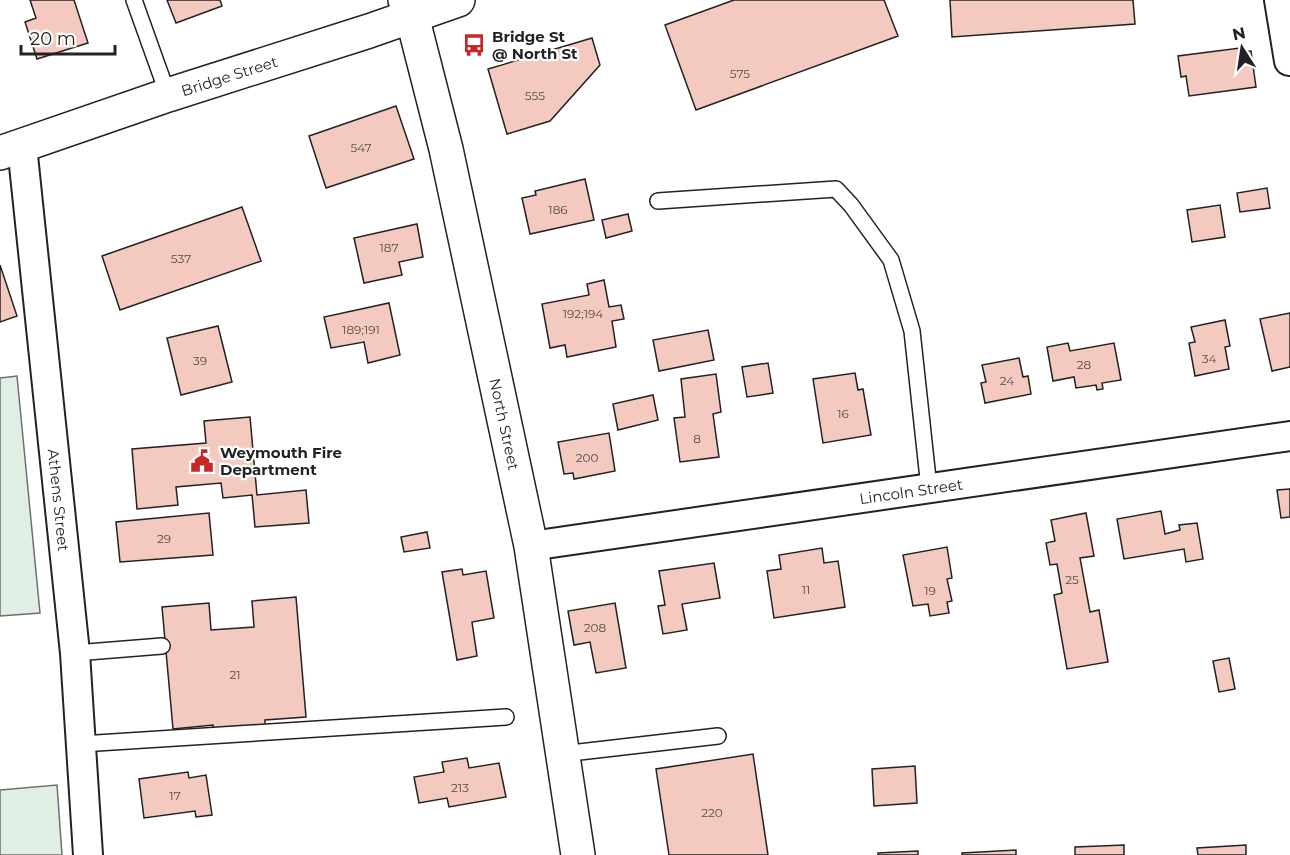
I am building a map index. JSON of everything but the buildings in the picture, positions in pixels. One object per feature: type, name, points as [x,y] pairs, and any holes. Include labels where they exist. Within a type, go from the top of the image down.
[{"type":"street","name":"Bridge Street","points":[[11,149],[409,8],[458,0]]},
{"type":"street","points":[[1279,0],[1289,60]]},
{"type":"street","name":"North Street","points":[[409,8],[446,149],[531,546],[578,855]]},
{"type":"street","name":"Athens Street","points":[[11,149],[75,653],[88,855]]},
{"type":"street","name":"Lincoln Street","points":[[531,546],[1290,435]]},
{"type":"lane","points":[[134,0],[168,95]]},
{"type":"lane","points":[[658,201],[836,189],[891,260],[912,331],[929,488]]},
{"type":"lane","points":[[75,653],[162,646]]},
{"type":"lane","points":[[81,744],[506,717]]},
{"type":"lane","points":[[562,754],[718,736]]},
{"type":"green space","points":[[17,376],[40,613],[0,616],[0,378]]},
{"type":"green space","points":[[57,785],[62,855],[0,855],[0,790]]},
{"type":"place","name":"Bridge St @ North St","points":[[474,45]]},
{"type":"place","name":"Weymouth Fire Department","points":[[202,461]]}]
